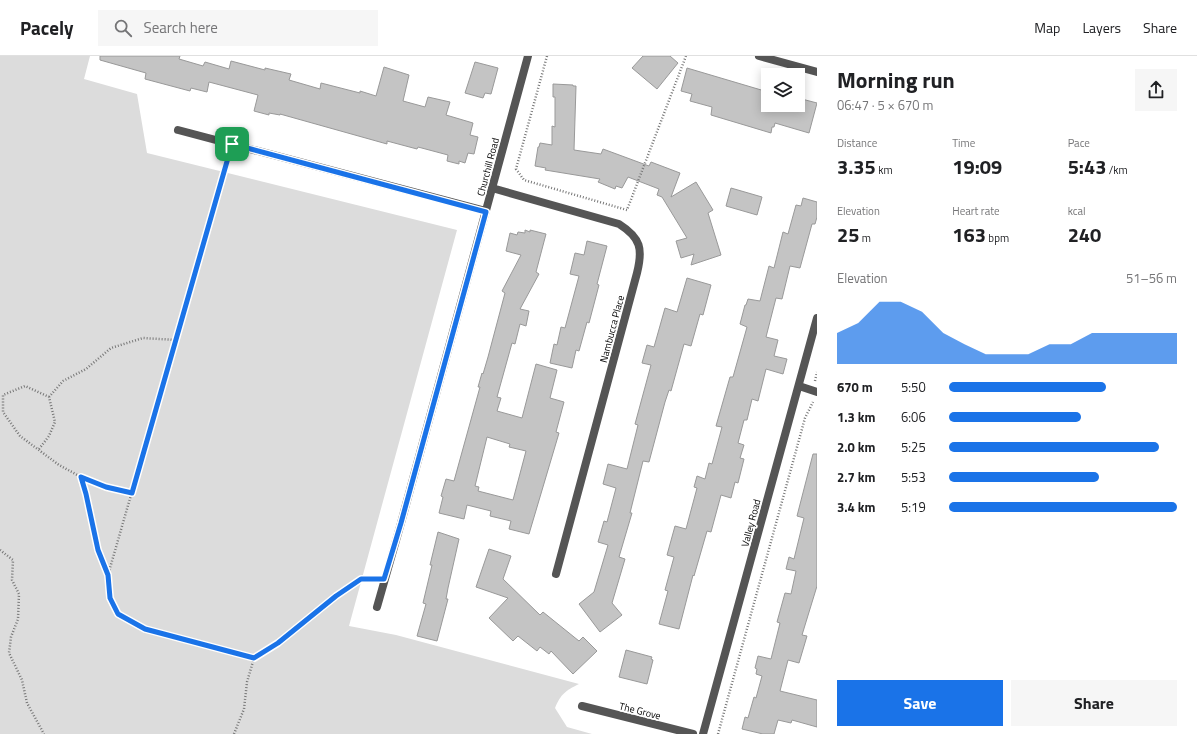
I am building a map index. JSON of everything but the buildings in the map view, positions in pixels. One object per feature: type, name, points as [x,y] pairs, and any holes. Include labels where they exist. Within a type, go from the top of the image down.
[{"type":"street","name":"Churchill Road","points":[[377,607],[528,56]]},
{"type":"street","points":[[759,56],[817,72]]},
{"type":"street","points":[[178,130],[486,212]]},
{"type":"street","name":"Nambucca Place","points":[[492,188],[619,224],[630,230],[637,240],[640,251],[637,273],[556,574]]},
{"type":"street","name":"Valley Road","points":[[703,734],[817,318]]},
{"type":"street","points":[[799,386],[816,392]]},
{"type":"street","name":"The Grove","points":[[582,706],[693,734]]},
{"type":"path","points":[[547,56],[516,169],[524,180],[627,210],[686,56]]},
{"type":"path","points":[[108,575],[232,144]]},
{"type":"path","points":[[49,397],[63,381],[86,369],[111,348],[143,338],[176,340]]},
{"type":"path","points":[[718,734],[805,418],[813,404],[816,392],[817,372]]},
{"type":"path","points":[[39,449],[50,436],[56,422],[49,397],[25,386],[3,395],[1,412],[20,436],[59,465],[81,477],[106,487],[132,493]]},
{"type":"path","points":[[81,477],[98,550],[108,575],[110,598],[118,614],[145,629],[254,658]]},
{"type":"path","points":[[0,550],[13,560],[12,580],[19,594],[18,619],[11,637],[9,653],[22,680],[27,703],[44,734]]},
{"type":"path","points":[[234,734],[244,709],[247,682],[254,658],[278,643],[336,596],[361,579],[384,579]]},
{"type":"shaded area","points":[[0,56],[90,56],[84,79],[137,94],[147,153],[457,230],[349,626],[396,635],[579,684],[564,693],[559,699],[555,708],[567,727],[592,734],[0,734]]},
{"type":"route","points":[[232,144],[486,212],[401,523],[384,579],[361,579],[336,596],[278,643],[254,658],[145,629],[118,614],[110,598],[108,575],[98,550],[81,477],[106,487],[132,493],[232,144]]}]
